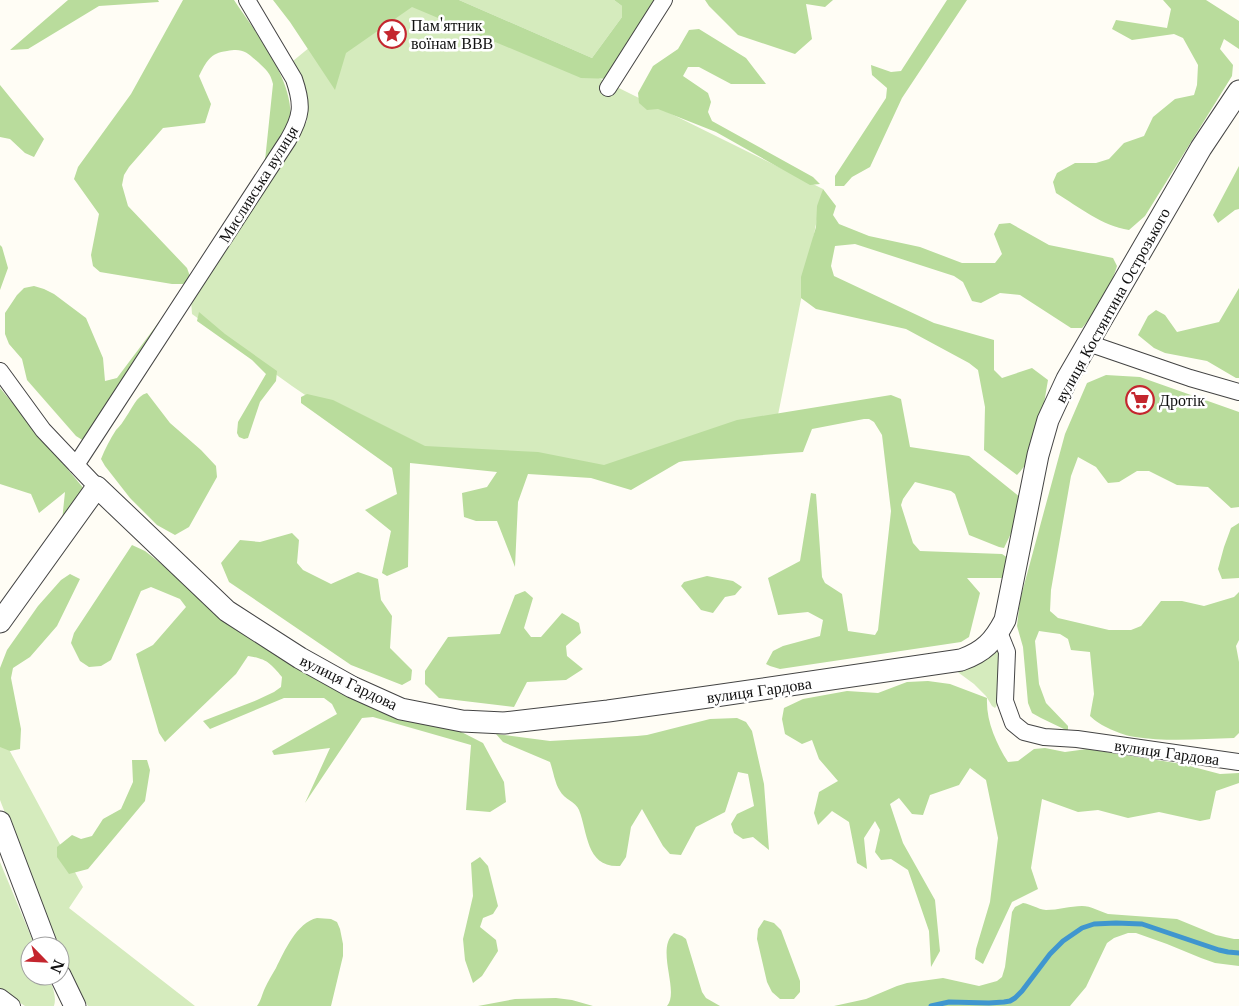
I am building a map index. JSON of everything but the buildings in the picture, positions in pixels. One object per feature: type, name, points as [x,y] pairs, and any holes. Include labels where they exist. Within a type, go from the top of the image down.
[{"type":"street","name":"Мисливська вулиця","points":[[76,465],[295,129],[301,107],[294,79],[247,0]]},
{"type":"street","points":[[608,88],[664,0]]},
{"type":"street","name":"вулиця Костянтина Острозького","points":[[993,639],[1005,620],[1038,455],[1048,420],[1067,378],[1201,148],[1239,91]]},
{"type":"street","points":[[1088,343],[1190,378],[1239,392]]},
{"type":"street","name":"вулиця Гардова","points":[[0,371],[43,430],[97,488],[227,611],[300,658],[352,687],[401,708],[462,721],[504,724],[696,699],[961,660],[974,655],[993,639],[1007,652],[1005,701],[1013,723],[1024,732],[1044,737],[1077,739],[1239,762]]},
{"type":"street","points":[[0,622],[97,488]]},
{"type":"street","points":[[0,822],[43,936]]},
{"type":"street","points":[[65,986],[72,1004]]},
{"type":"street","points":[[0,998],[12,1006]]},
{"type":"green space","points":[[68,0],[158,0],[159,2],[99,6],[28,49],[10,50]]},
{"type":"green space","points":[[183,0],[234,0],[273,58],[281,75],[290,107],[289,127],[264,170],[273,84],[271,77],[258,62],[244,52],[232,50],[213,56],[206,62],[199,76],[211,104],[205,123],[163,128],[129,167],[124,175],[122,185],[128,206],[187,268],[191,279],[183,284],[172,284],[100,272],[93,266],[91,255],[99,214],[74,179],[78,167],[131,94]]},
{"type":"green space","points":[[273,0],[459,0],[592,58],[622,17],[622,6],[614,0],[656,0],[614,79],[581,78],[412,7],[346,53],[335,90],[290,22]]},
{"type":"green space","points":[[367,0],[441,0],[823,189],[777,420],[607,471],[397,458],[192,314],[191,300],[307,121],[305,90],[293,61]]},
{"type":"green space","points":[[459,0],[614,0],[622,6],[622,17],[592,58]]},
{"type":"green space","points":[[705,0],[833,0],[825,7],[806,4],[812,39],[795,54],[738,35]]},
{"type":"green space","points":[[947,0],[967,0],[902,98],[870,167],[852,177],[844,186],[835,186],[835,176],[886,98],[887,88],[872,75],[871,65],[891,72],[901,71]]},
{"type":"green space","points":[[1163,0],[1206,0],[1239,21],[1239,49],[1224,39],[1220,49],[1233,65],[1232,76],[1145,216],[1129,230],[1109,224],[1082,210],[1056,193],[1053,182],[1057,173],[1075,163],[1096,163],[1109,159],[1124,143],[1144,136],[1153,117],[1175,99],[1194,95],[1197,85],[1198,65],[1183,38],[1174,34],[1132,40],[1112,29],[1116,20],[1167,28],[1171,9]]},
{"type":"green space","points":[[699,29],[746,58],[766,84],[731,84],[699,67],[688,67],[683,76],[708,93],[711,102],[708,112],[712,121],[813,177],[820,184],[810,185],[716,132],[658,109],[647,110],[639,103],[638,93],[653,66],[678,49],[689,30]]},
{"type":"green space","points":[[0,85],[44,139],[34,157],[25,153],[10,139],[0,137]]},
{"type":"green space","points":[[1239,166],[1239,209],[1218,223],[1213,215]]},
{"type":"green space","points":[[823,189],[836,206],[833,215],[839,224],[869,236],[920,247],[962,263],[995,263],[1002,254],[994,234],[999,224],[1010,223],[1049,245],[1113,258],[1117,266],[1107,290],[1097,307],[1082,328],[1071,328],[1020,295],[1000,293],[981,303],[972,301],[963,282],[954,276],[855,244],[835,246],[831,266],[834,276],[934,323],[994,340],[994,370],[1002,378],[1032,368],[1048,380],[1035,444],[1024,467],[1017,475],[984,450],[985,407],[978,370],[969,363],[906,329],[816,309],[801,298],[801,277],[816,227],[817,206]]},
{"type":"green space","points":[[0,245],[8,268],[0,290]]},
{"type":"green space","points":[[34,286],[54,294],[86,318],[103,358],[105,381],[117,378],[159,322],[170,319],[84,441],[76,436],[27,380],[22,359],[9,344],[5,334],[5,313],[24,288]]},
{"type":"green space","points":[[1239,288],[1239,378],[1207,361],[1165,353],[1154,348],[1138,335],[1148,316],[1156,310],[1165,315],[1177,332],[1219,322]]},
{"type":"green space","points":[[199,312],[225,334],[277,371],[276,381],[260,402],[248,438],[239,437],[237,433],[238,422],[266,374],[252,360],[197,321]]},
{"type":"green space","points":[[1106,375],[1140,377],[1239,412],[1239,507],[1231,508],[1208,487],[1177,485],[1149,471],[1137,471],[1119,482],[1108,483],[1096,467],[1078,457],[1071,476],[1051,590],[1050,611],[1058,618],[1109,630],[1131,630],[1141,626],[1161,601],[1182,601],[1204,606],[1234,597],[1239,592],[1239,640],[1236,646],[1239,662],[1239,733],[1234,738],[1147,739],[1111,730],[1099,723],[1090,716],[1094,694],[1090,652],[1071,650],[1068,639],[1060,634],[1039,631],[1035,641],[1039,684],[1046,703],[1068,726],[1068,731],[1032,713],[1028,703],[1023,647],[1017,626],[1020,600],[1065,434],[1087,383]]},
{"type":"green space","points":[[0,388],[85,490],[62,521],[65,492],[39,513],[31,494],[0,484]]},
{"type":"green space","points":[[147,393],[170,423],[216,466],[217,477],[189,527],[175,535],[157,525],[130,498],[101,459],[116,430],[140,397]]},
{"type":"green space","points":[[307,394],[333,400],[425,446],[538,452],[604,465],[737,420],[891,395],[901,399],[910,447],[969,456],[1026,502],[1004,548],[969,535],[955,494],[951,491],[915,482],[903,499],[901,505],[913,543],[920,551],[1002,554],[1011,560],[1004,578],[967,578],[980,593],[969,637],[961,642],[780,669],[766,664],[773,651],[783,646],[820,636],[823,620],[808,612],[778,615],[768,578],[800,561],[811,493],[816,494],[822,577],[825,583],[842,594],[848,631],[875,635],[878,630],[891,511],[882,435],[874,422],[869,419],[812,429],[803,452],[679,462],[631,490],[591,478],[528,474],[518,502],[515,567],[497,521],[476,521],[464,517],[462,493],[487,487],[497,472],[410,463],[408,567],[387,576],[382,573],[391,531],[365,510],[397,494],[392,468],[301,403],[301,397]]},
{"type":"green space","points":[[1239,523],[1239,578],[1222,579],[1218,569],[1224,547],[1231,528]]},
{"type":"green space","points":[[292,533],[299,540],[297,563],[303,570],[331,584],[358,572],[378,579],[381,600],[392,616],[390,648],[412,670],[411,680],[402,685],[351,665],[229,582],[221,563],[240,540],[260,542]]},
{"type":"green space","points":[[132,545],[145,551],[216,607],[483,743],[504,782],[506,802],[490,812],[466,810],[471,745],[373,717],[362,718],[305,803],[330,748],[274,755],[272,751],[337,714],[332,704],[324,698],[284,698],[210,729],[203,721],[257,700],[281,687],[282,677],[271,665],[264,660],[248,656],[236,674],[165,742],[159,733],[136,654],[153,645],[186,607],[180,599],[151,587],[141,591],[111,660],[101,666],[89,667],[80,661],[71,643],[74,633]]},
{"type":"green space","points":[[70,574],[80,579],[57,626],[30,657],[13,668],[11,678],[21,729],[20,749],[10,751],[0,747],[0,668],[7,650],[38,606],[61,580]]},
{"type":"green space","points":[[707,576],[733,581],[742,587],[735,595],[725,597],[713,613],[701,610],[681,586],[684,582]]},
{"type":"green space","points":[[525,591],[533,598],[524,628],[531,637],[541,637],[562,613],[579,623],[581,633],[566,646],[567,656],[583,669],[566,680],[527,682],[514,707],[439,698],[425,684],[425,671],[448,637],[500,634],[515,595]]},
{"type":"green space","points":[[999,650],[997,705],[995,708],[974,684],[956,670],[993,655]]},
{"type":"green space","points":[[928,681],[950,684],[987,698],[988,715],[993,731],[1008,762],[1018,761],[1034,749],[1045,748],[1065,752],[1087,749],[1182,764],[1220,774],[1239,773],[1239,783],[1216,791],[1210,819],[1200,821],[1159,812],[1128,818],[1098,810],[1078,812],[1042,799],[1031,868],[1038,889],[1012,902],[983,964],[975,959],[976,949],[990,902],[998,838],[986,780],[970,768],[959,785],[930,795],[923,815],[912,814],[899,798],[890,804],[903,843],[935,900],[940,951],[931,967],[929,931],[908,870],[891,859],[881,860],[875,852],[880,830],[875,821],[864,838],[867,869],[857,863],[849,822],[832,811],[818,825],[814,813],[819,792],[838,781],[819,759],[812,740],[802,744],[785,734],[782,719],[784,708],[803,699],[847,691],[878,693],[907,682]]},
{"type":"green space","points":[[737,718],[746,722],[752,731],[764,784],[769,850],[753,837],[743,839],[734,833],[731,824],[737,814],[754,806],[748,774],[738,772],[725,812],[696,827],[681,855],[670,854],[663,846],[642,809],[631,827],[626,857],[620,866],[609,865],[594,855],[579,810],[558,788],[550,762],[503,742],[496,734],[550,741],[637,736],[710,719]]},
{"type":"green space","points":[[0,724],[6,744],[83,887],[69,908],[195,1006],[88,1006],[70,978],[70,936],[53,936],[0,800]]},
{"type":"green space","points":[[132,760],[147,760],[150,770],[145,801],[88,869],[69,874],[57,857],[57,847],[72,835],[81,839],[92,836],[103,819],[121,809],[133,782]]},
{"type":"green space","points":[[480,857],[488,866],[498,906],[493,914],[483,918],[480,927],[496,940],[498,951],[482,976],[473,983],[465,960],[463,939],[473,896],[471,863]]},
{"type":"green space","points":[[0,862],[31,936],[20,936],[20,986],[52,986],[54,1006],[25,1006],[0,990]]},
{"type":"green space","points":[[1023,903],[1046,910],[1085,906],[1108,914],[1177,919],[1216,935],[1239,939],[1239,966],[1215,963],[1136,933],[1128,933],[1114,938],[1107,943],[1086,987],[1070,1006],[834,1006],[866,999],[907,983],[943,978],[979,986],[997,981],[1002,977],[1005,967],[1012,912],[1015,907]]},
{"type":"green space","points":[[317,918],[331,919],[337,922],[343,944],[343,956],[331,1006],[257,1006],[267,983],[292,938],[303,925]]},
{"type":"green space","points":[[764,920],[774,923],[781,930],[800,981],[800,992],[794,999],[780,999],[772,992],[767,982],[757,939],[758,929]]},
{"type":"green space","points":[[674,933],[686,939],[702,992],[706,998],[720,1006],[667,1006],[671,991],[667,949],[669,940]]},
{"type":"green space","points":[[556,998],[593,1006],[478,1006],[515,999]]},
{"type":"waterway","points":[[931,1006],[949,1002],[989,1003],[1010,1001],[1022,991],[1050,954],[1063,941],[1082,928],[1094,924],[1142,924],[1219,950],[1239,953]]},
{"type":"place","name":"Пам'ятник воїнам ВВВ","points":[[392,34]]},
{"type":"place","name":"Дротік","points":[[1140,400]]}]
